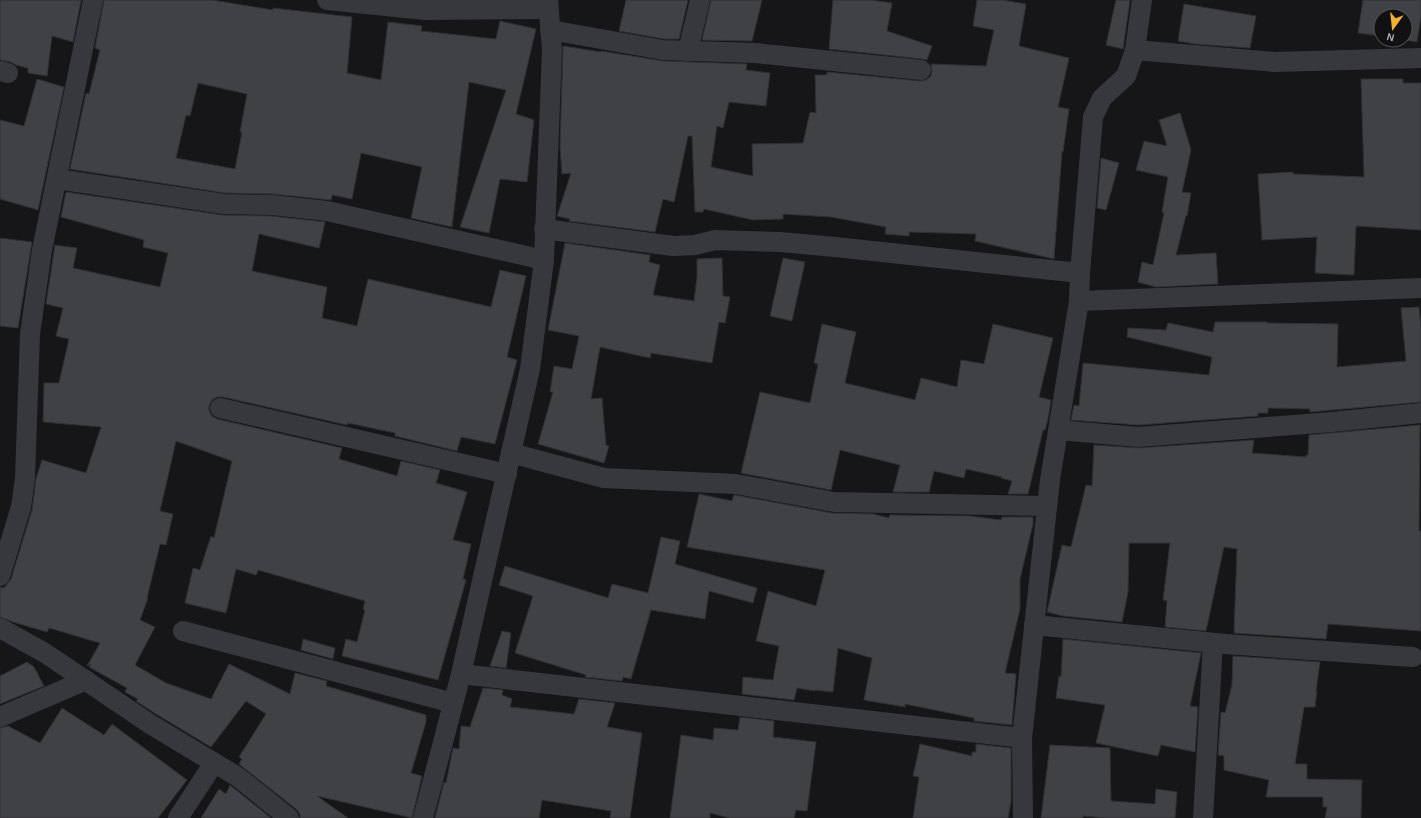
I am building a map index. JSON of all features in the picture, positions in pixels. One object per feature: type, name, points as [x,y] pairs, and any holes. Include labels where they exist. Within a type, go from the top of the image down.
[{"type":"street","points":[[0,576],[21,507],[25,478],[30,334],[42,250],[92,0]]},
{"type":"street","points":[[327,0],[425,10],[548,4],[552,50],[544,260],[530,369],[461,674],[423,818]]},
{"type":"street","points":[[688,51],[700,0]]},
{"type":"street","points":[[1023,818],[1022,738],[1047,506],[1079,301],[1093,116],[1102,98],[1126,76],[1135,50],[1142,0]]},
{"type":"street","points":[[550,30],[664,50],[754,53],[921,70]]},
{"type":"street","points":[[1135,50],[1274,62],[1421,58]]},
{"type":"street","points":[[57,179],[224,204],[272,205],[327,210],[544,260]]},
{"type":"street","points":[[544,229],[673,246],[695,245],[715,240],[780,242],[835,246],[1080,273]]},
{"type":"street","points":[[1079,301],[1421,288]]},
{"type":"street","points":[[220,408],[506,474]]},
{"type":"street","points":[[1058,430],[1138,437],[1332,422],[1421,412]]},
{"type":"street","points":[[511,453],[604,478],[736,484],[834,502],[1047,506]]},
{"type":"street","points":[[1034,625],[1213,643],[1413,657]]},
{"type":"street","points":[[0,628],[45,653],[150,724],[238,777],[289,818]]},
{"type":"street","points":[[183,631],[453,703]]},
{"type":"street","points":[[1202,818],[1213,643]]},
{"type":"street","points":[[461,674],[1022,738]]},
{"type":"street","points":[[0,717],[86,680]]},
{"type":"street","points":[[178,818],[214,763]]},
{"type":"building","points":[[0,0],[81,0],[73,42],[52,36],[47,76],[28,73],[28,68],[0,60]]},
{"type":"building","points":[[104,0],[212,0],[273,10],[273,8],[352,17],[347,73],[381,80],[388,22],[422,26],[421,31],[496,39],[500,21],[536,29],[516,114],[534,120],[527,182],[500,179],[489,233],[460,227],[506,90],[469,82],[452,227],[411,218],[422,167],[361,153],[352,199],[332,195],[331,200],[273,194],[225,193],[70,169],[86,93],[89,94],[100,50],[95,48]],"holes":[[[198,83],[247,94],[235,169],[176,158],[186,115],[190,116]]]},
{"type":"building","points":[[626,0],[688,0],[679,39],[664,39],[619,31]]},
{"type":"building","points":[[711,0],[762,0],[752,41],[702,40]]},
{"type":"building","points":[[833,0],[871,0],[892,3],[887,31],[932,46],[927,60],[829,49]]},
{"type":"building","points":[[977,0],[1002,0],[1026,4],[1019,46],[1069,58],[1058,107],[1069,109],[1062,152],[1054,259],[975,241],[976,234],[909,232],[909,236],[885,234],[886,227],[831,217],[783,214],[783,219],[753,220],[704,209],[703,212],[695,212],[692,136],[688,136],[674,202],[663,199],[655,232],[569,221],[570,219],[557,216],[571,173],[562,174],[560,147],[563,46],[663,61],[747,64],[746,70],[770,73],[766,106],[729,102],[723,128],[717,126],[711,167],[753,176],[752,144],[803,143],[810,112],[816,113],[815,75],[827,75],[827,72],[920,81],[926,80],[931,76],[931,64],[986,66],[994,30],[973,26]]},
{"type":"building","points":[[1116,0],[1130,0],[1123,49],[1106,45]]},
{"type":"building","points":[[1363,0],[1421,0],[1421,16],[1417,42],[1413,41],[1413,8],[1373,8],[1373,35],[1358,33]]},
{"type":"building","points":[[1184,4],[1256,16],[1250,48],[1195,44],[1178,41]]},
{"type":"building","points":[[37,79],[64,87],[38,210],[0,199],[0,120],[24,126]]},
{"type":"building","points":[[1361,79],[1403,79],[1403,83],[1421,83],[1421,230],[1356,226],[1354,275],[1315,273],[1317,237],[1262,240],[1258,174],[1293,172],[1293,174],[1364,177]]},
{"type":"building","points":[[1180,113],[1191,150],[1182,192],[1191,193],[1187,216],[1186,215],[1176,255],[1216,253],[1218,284],[1156,287],[1138,282],[1142,262],[1153,265],[1164,213],[1162,212],[1168,177],[1136,170],[1144,141],[1167,146],[1159,120]]},
{"type":"building","points":[[1101,158],[1119,163],[1106,210],[1097,208]]},
{"type":"building","points":[[66,192],[222,215],[271,216],[325,222],[319,248],[259,234],[252,271],[327,287],[322,318],[357,326],[368,279],[491,307],[500,270],[526,276],[507,357],[517,360],[495,444],[461,437],[457,451],[395,436],[395,433],[348,423],[347,425],[223,397],[217,397],[212,400],[209,406],[209,411],[212,416],[217,419],[342,448],[339,459],[397,476],[401,461],[440,470],[436,483],[467,492],[453,540],[471,544],[463,579],[466,580],[438,680],[342,656],[346,639],[357,642],[365,610],[363,609],[365,601],[258,570],[256,575],[236,569],[226,613],[185,603],[193,568],[200,570],[211,536],[214,538],[232,461],[176,441],[160,511],[173,514],[166,545],[160,544],[148,598],[140,620],[155,627],[135,665],[166,683],[211,699],[229,664],[290,694],[295,673],[327,681],[326,686],[426,715],[426,722],[411,773],[422,776],[412,818],[317,796],[348,818],[300,818],[300,814],[296,809],[239,764],[242,759],[239,757],[266,714],[246,701],[211,747],[136,701],[138,699],[125,692],[127,688],[89,667],[91,664],[87,666],[100,643],[49,628],[47,632],[0,617],[0,587],[4,588],[11,579],[32,510],[36,479],[42,460],[86,473],[101,427],[43,422],[44,383],[59,383],[69,339],[56,336],[63,308],[46,304],[55,245],[77,248],[73,268],[160,287],[168,253],[143,247],[144,240],[61,217]]},
{"type":"building","points":[[0,238],[32,242],[18,328],[0,326]]},
{"type":"building","points":[[565,243],[650,255],[649,262],[660,265],[653,295],[694,301],[697,277],[697,259],[722,258],[723,296],[730,297],[725,323],[719,322],[712,363],[651,353],[650,358],[600,347],[591,399],[602,398],[606,445],[609,446],[604,463],[538,444],[553,392],[550,392],[554,366],[572,369],[579,336],[548,330]]},
{"type":"building","points":[[783,258],[805,262],[792,321],[770,316]]},
{"type":"building","points":[[1419,307],[1421,327],[1421,402],[1310,412],[1310,409],[1268,408],[1268,413],[1258,413],[1258,416],[1138,425],[1071,420],[1074,405],[1079,406],[1083,363],[1209,375],[1212,357],[1127,337],[1128,328],[1166,330],[1168,323],[1213,332],[1215,322],[1338,324],[1337,367],[1406,361],[1401,308]]},
{"type":"building","points":[[822,324],[856,332],[845,383],[915,400],[921,378],[957,387],[961,360],[984,364],[993,324],[1053,338],[1039,397],[1051,400],[1048,419],[1045,430],[1043,430],[1028,494],[1008,494],[1012,481],[1001,478],[1002,477],[966,469],[964,478],[934,471],[929,492],[893,492],[900,465],[840,450],[831,490],[741,473],[760,392],[810,403],[818,364],[814,363]]},
{"type":"building","points":[[1420,425],[1419,531],[1421,531],[1421,631],[1328,624],[1326,639],[1234,633],[1237,549],[1224,547],[1206,631],[1165,627],[1167,601],[1163,600],[1170,543],[1129,543],[1128,592],[1122,622],[1063,616],[1047,612],[1062,545],[1071,547],[1086,485],[1092,486],[1094,445],[1139,448],[1254,440],[1252,453],[1306,457],[1306,455],[1308,455],[1309,435]]},
{"type":"building","points":[[699,494],[732,501],[735,495],[832,513],[873,514],[889,518],[890,515],[970,516],[1001,520],[1002,517],[1033,517],[1033,524],[1020,579],[1020,609],[1005,673],[1016,674],[1012,725],[974,721],[974,718],[905,704],[905,707],[864,700],[872,658],[838,648],[833,692],[797,688],[794,700],[742,694],[743,677],[773,680],[779,646],[756,641],[768,591],[816,606],[825,570],[687,547]]},
{"type":"building","points":[[661,537],[680,541],[675,564],[757,588],[753,603],[709,591],[705,619],[651,610],[631,679],[623,677],[622,681],[585,677],[586,675],[515,653],[533,596],[499,585],[505,566],[608,598],[612,584],[648,593]]},
{"type":"building","points":[[502,631],[511,633],[506,668],[490,666]]},
{"type":"building","points":[[303,639],[335,648],[333,659],[301,650]]},
{"type":"building","points":[[1063,639],[1201,653],[1190,706],[1198,707],[1195,752],[1161,745],[1158,756],[1096,743],[1105,705],[1056,698],[1059,676],[1061,677]]},
{"type":"building","points":[[1233,656],[1320,662],[1315,707],[1304,707],[1295,764],[1307,764],[1307,779],[1362,780],[1361,818],[1325,818],[1327,807],[1323,807],[1323,797],[1266,797],[1269,780],[1224,770],[1224,756],[1218,755],[1221,712],[1225,713],[1232,685]]},
{"type":"building","points":[[27,662],[34,667],[44,686],[0,704],[0,676]]},
{"type":"building","points":[[483,688],[503,690],[502,695],[512,699],[510,707],[574,714],[579,699],[615,703],[607,727],[642,733],[630,818],[610,818],[611,811],[542,800],[539,818],[435,818],[444,782],[446,783],[453,748],[459,749],[461,726],[470,727]]},
{"type":"building","points":[[62,708],[104,735],[112,724],[187,780],[158,818],[0,818],[0,728],[8,726],[40,743]]},
{"type":"building","points":[[740,717],[774,721],[773,737],[816,742],[807,811],[796,810],[794,818],[730,818],[710,813],[710,818],[670,818],[681,735],[713,740],[714,728],[738,730]]},
{"type":"building","points":[[920,744],[972,756],[972,752],[976,752],[976,744],[1011,748],[1011,802],[1008,818],[913,818],[919,777],[913,776]]},
{"type":"building","points":[[1050,745],[1110,748],[1111,801],[1155,804],[1156,789],[1177,792],[1175,818],[1105,818],[1083,816],[1083,818],[1041,818]]},
{"type":"building","points":[[230,785],[271,818],[201,818],[219,789],[226,794]]}]
